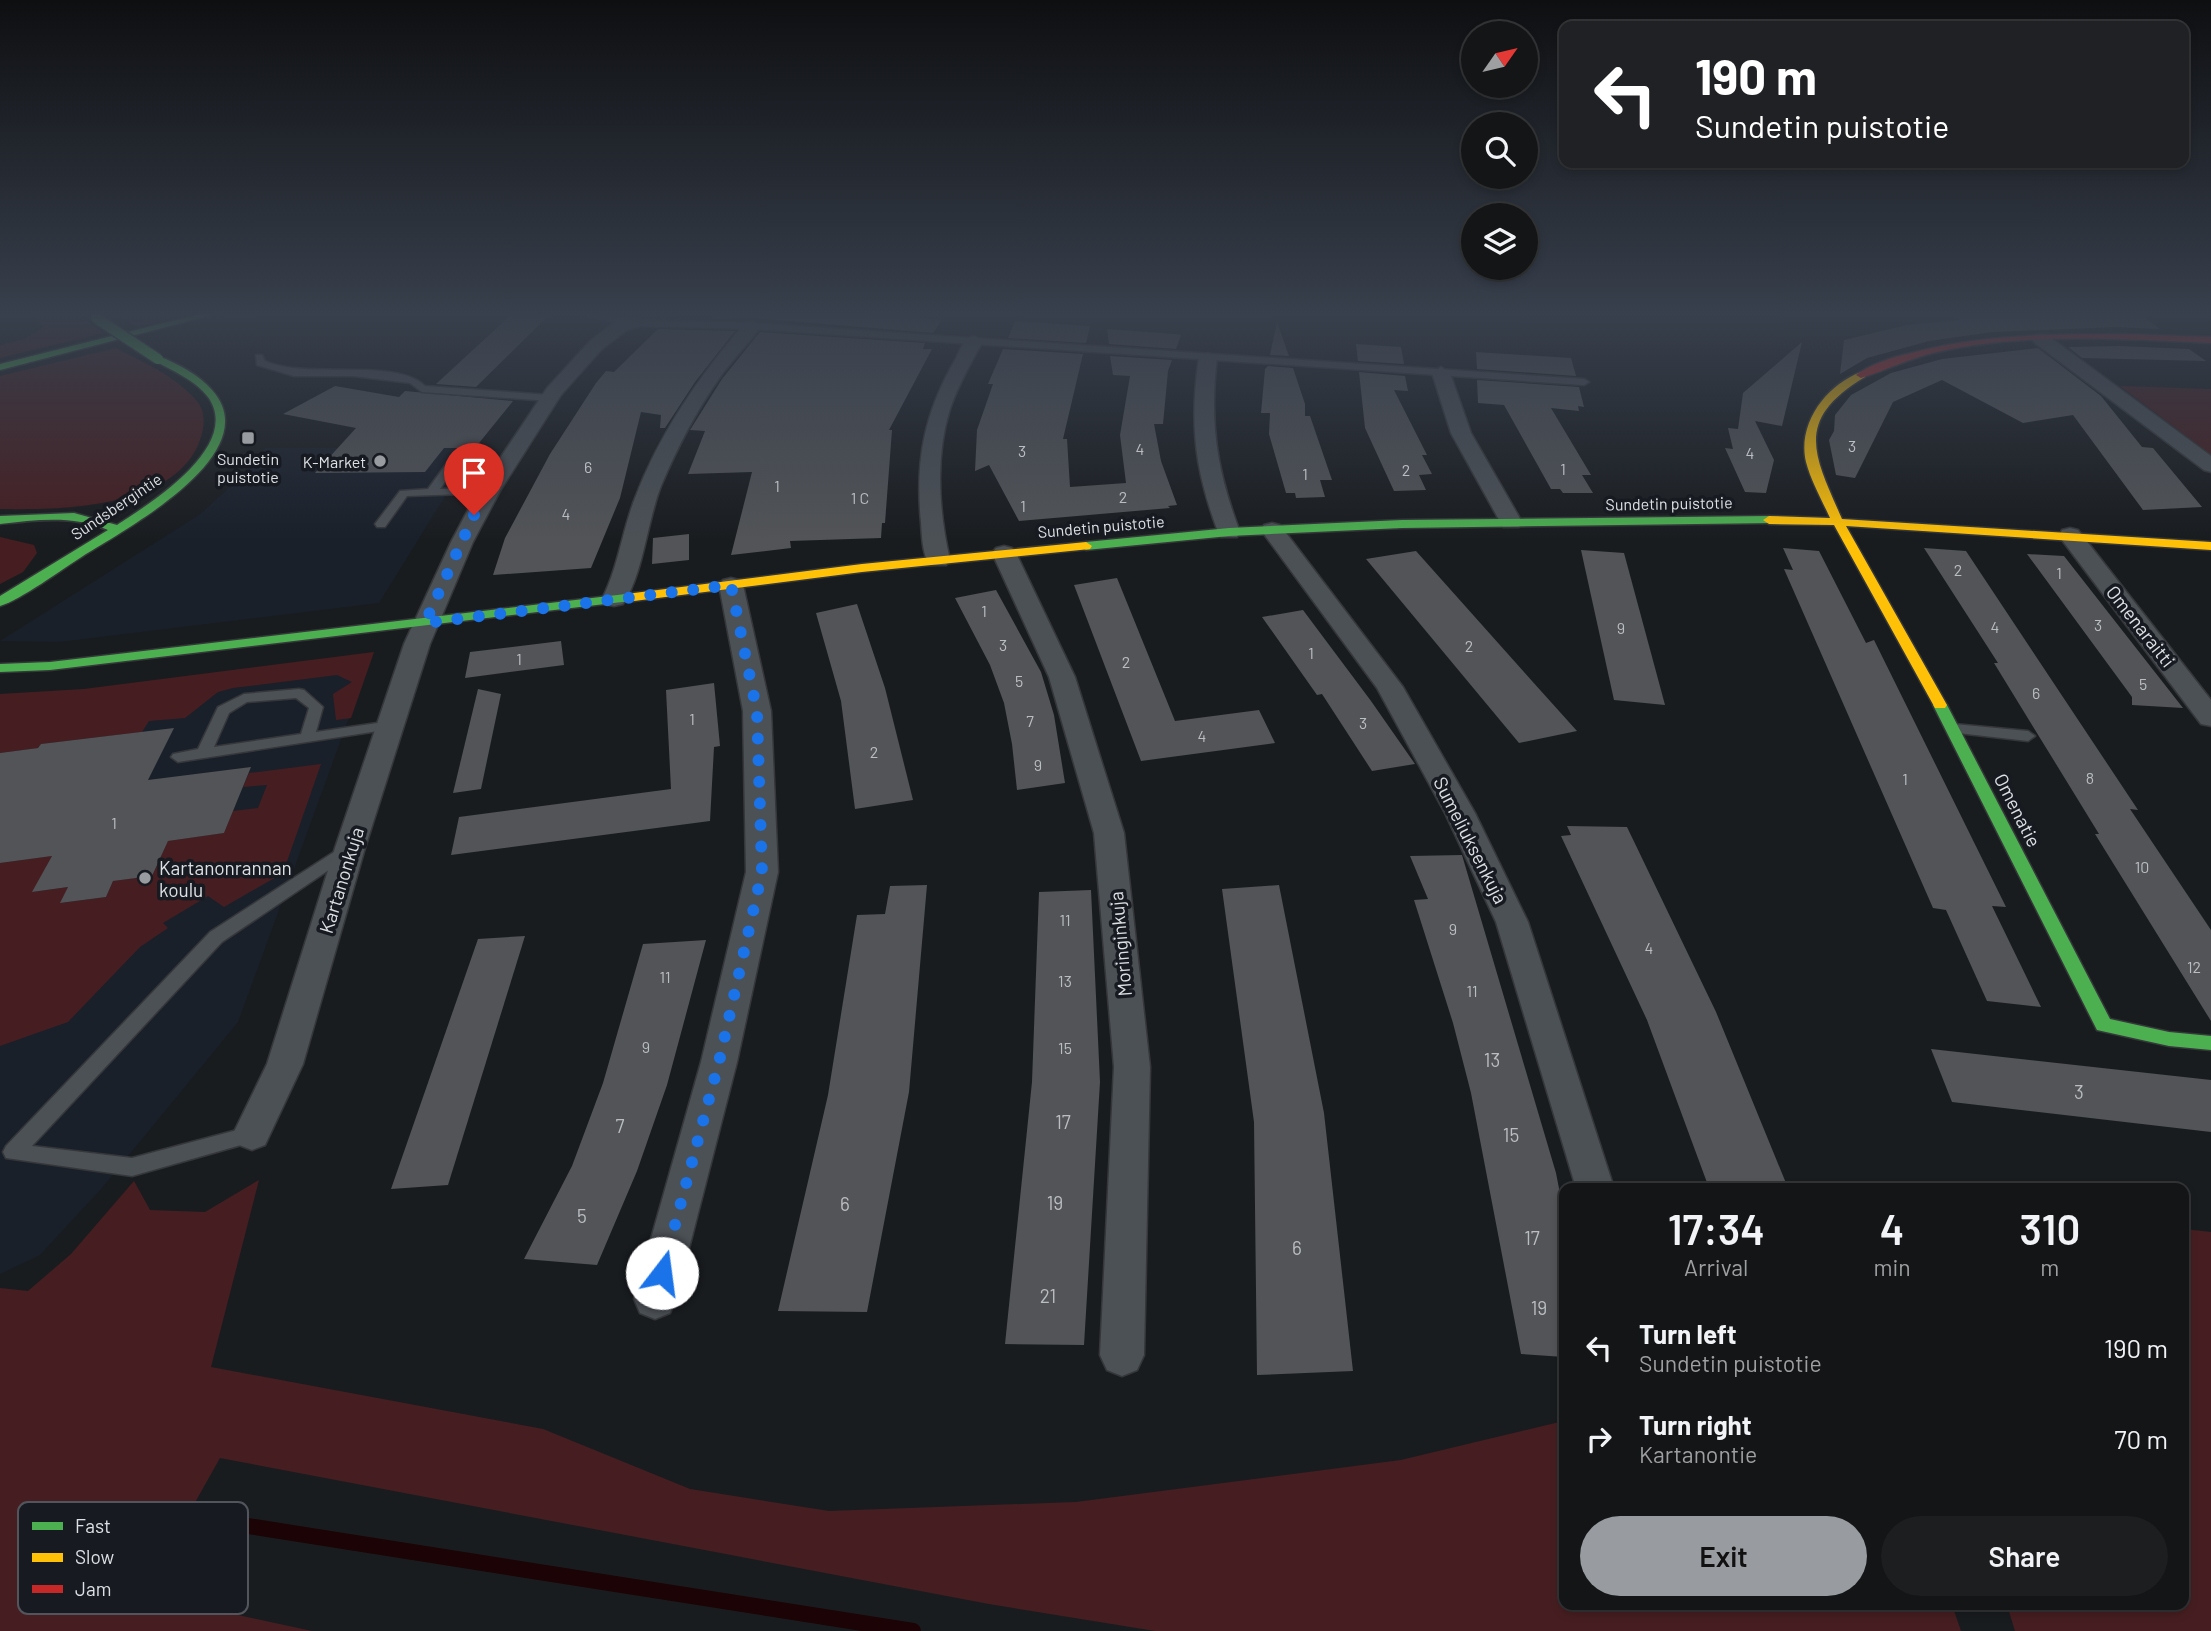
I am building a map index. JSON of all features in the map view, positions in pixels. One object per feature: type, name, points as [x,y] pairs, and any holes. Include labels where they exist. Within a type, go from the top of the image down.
[{"type":"main road","name":"Sundsbergintie","points":[[0,601],[157,503],[195,472],[216,442],[220,412],[205,389]]},
{"type":"main road","name":"Omenatie","points":[[1837,389],[1822,404],[1812,424],[1810,458],[1839,520],[1954,729],[2104,1025],[2169,1039],[2211,1043]]},
{"type":"main road","points":[[0,520],[58,515],[101,519],[116,529]]},
{"type":"main road","name":"Sundetin puistotie","points":[[0,668],[63,664],[425,623],[1004,552],[1229,532],[1511,523],[1839,520],[2211,546]]},
{"type":"main road","points":[[0,528],[22,533]]},
{"type":"main road","points":[[72,537],[116,529]]},
{"type":"street","name":"Kartanonkuja","points":[[252,1134],[285,1064],[350,848],[425,623],[474,515],[558,389]]},
{"type":"street","points":[[614,599],[624,583],[638,523],[672,437],[702,389]]},
{"type":"street","points":[[938,560],[934,543],[931,470],[937,419],[951,389]]},
{"type":"street","points":[[1203,389],[1204,452],[1229,532]]},
{"type":"street","points":[[1444,389],[1448,407],[1459,432],[1511,523]]},
{"type":"street","points":[[2108,389],[2211,466]]},
{"type":"street","name":"Sumeliuksenkuja","points":[[1272,530],[1390,687],[1460,813],[1512,922],[1593,1183]]},
{"type":"street","name":"Omenaraitti","points":[[2070,535],[2211,718]]},
{"type":"street","name":"Moringinkuja","points":[[1004,552],[1062,677],[1109,832],[1132,1067],[1122,1355]]},
{"type":"street","points":[[655,1299],[719,1062],[762,872],[757,712],[731,585]]},
{"type":"lane","points":[[425,389],[550,398]]},
{"type":"lane","points":[[432,492],[459,454]]},
{"type":"lane","points":[[381,524],[404,493],[489,491]]},
{"type":"lane","points":[[204,753],[223,710],[244,698],[299,693],[316,707],[307,738]]},
{"type":"lane","points":[[178,757],[391,725]]},
{"type":"lane","points":[[1954,729],[2028,736]]},
{"type":"lane","points":[[252,1134],[132,1167],[13,1152],[216,937],[350,848]]},
{"type":"shaded area","points":[[0,389],[184,389],[199,404],[204,419],[200,440],[187,463],[167,480],[142,492],[113,501],[83,506],[0,509]]},
{"type":"shaded area","points":[[2124,389],[2211,389],[2211,455]]},
{"type":"shaded area","points":[[265,448],[475,448],[379,603],[59,642],[0,641],[199,515],[237,481]]},
{"type":"shaded area","points":[[0,537],[34,545],[37,553],[23,572],[0,584]]},
{"type":"shaded area","points":[[374,652],[351,718],[336,720],[333,694],[352,682],[337,675],[218,692],[185,718],[149,721],[142,732],[41,744],[38,748],[0,753],[0,694],[84,689]]},
{"type":"shaded area","name":"Kartanonrannan koulu","points":[[366,671],[238,1022],[101,1189],[40,1255],[0,1274],[0,733],[233,688]]},
{"type":"shaded area","points":[[321,764],[283,873],[224,907],[208,896],[163,923],[168,928],[140,947],[68,1022],[0,1046],[0,863],[52,856],[33,892],[68,887],[61,903],[106,897],[113,881],[152,876],[168,841],[224,833],[233,811],[258,808],[267,785],[243,787],[249,773]]},
{"type":"shaded area","points":[[259,1180],[211,1367],[543,1429],[690,1489],[829,1511],[1076,1502],[1401,1460],[1559,1422],[1559,1610],[1954,1610],[1961,1631],[1155,1631],[989,1604],[220,1458],[195,1502],[18,1502],[18,1614],[236,1614],[312,1631],[0,1631],[0,1288],[28,1291],[71,1254],[134,1181],[150,1210],[205,1212]]},
{"type":"shaded area","points":[[2189,1230],[2211,1232],[2211,1631],[2015,1631],[2009,1610],[2189,1610]]},
{"type":"building","points":[[329,389],[353,389],[399,397],[405,391],[513,401],[475,448],[444,448],[425,472],[315,473],[356,428],[283,414]]},
{"type":"building","points":[[592,389],[690,389],[665,428],[660,428],[661,415],[641,412],[620,498],[591,568],[493,575],[505,538],[550,454]]},
{"type":"building","points":[[716,389],[911,389],[889,430],[892,430],[885,523],[882,523],[881,538],[790,541],[791,548],[731,555],[752,472],[688,474],[705,431],[690,430]]},
{"type":"building","points":[[991,389],[1075,389],[1063,439],[1067,439],[1070,487],[1126,483],[1120,435],[1128,389],[1166,389],[1163,424],[1154,424],[1161,461],[1177,505],[1168,506],[1170,508],[1019,521],[989,465],[975,471],[977,430]]},
{"type":"building","points":[[1263,389],[1300,389],[1305,404],[1305,416],[1310,416],[1332,480],[1320,480],[1325,497],[1296,498],[1295,493],[1286,493],[1269,434],[1270,413],[1261,413]]},
{"type":"building","points":[[1361,389],[1408,389],[1394,390],[1427,455],[1422,455],[1432,474],[1419,475],[1426,490],[1394,491],[1365,428]]},
{"type":"building","points":[[1477,389],[1580,389],[1584,407],[1578,406],[1579,411],[1551,408],[1591,475],[1582,475],[1593,493],[1563,493],[1560,489],[1551,489],[1504,405],[1478,403]]},
{"type":"building","points":[[1747,389],[1791,389],[1782,426],[1755,421],[1774,460],[1766,493],[1745,492],[1725,448],[1733,449],[1728,428],[1738,429],[1743,393]]},
{"type":"building","points":[[1862,389],[1922,389],[1893,402],[1855,478],[1836,475],[1829,440],[1834,431],[1835,415],[1851,395]]},
{"type":"building","points":[[1959,389],[2092,389],[2101,396],[2142,447],[2153,448],[2202,507],[2143,510],[2073,415],[2023,423]]},
{"type":"building","points":[[689,534],[689,560],[652,564],[653,538]]},
{"type":"building","points":[[1783,548],[1819,551],[1866,643],[1874,640],[2006,907],[1992,906],[2041,1007],[1987,1001],[1946,910],[1933,908],[1784,569],[1793,570]]},
{"type":"building","points":[[1924,548],[1966,551],[2138,810],[2130,809],[2211,930],[2211,1021],[2095,834],[2099,834],[1994,663],[1998,663]]},
{"type":"building","points":[[1581,550],[1624,553],[1665,705],[1614,700]]},
{"type":"building","points":[[1416,551],[1577,731],[1519,743],[1366,559]]},
{"type":"building","points":[[2027,554],[2064,556],[2183,708],[2132,705],[2132,697]]},
{"type":"building","points":[[1117,578],[1175,721],[1259,710],[1275,743],[1141,761],[1074,585]]},
{"type":"building","points":[[996,590],[1041,672],[1054,715],[1065,783],[1017,790],[1004,703],[990,665],[955,598]]},
{"type":"building","points":[[857,604],[885,688],[913,800],[855,809],[841,701],[816,613]]},
{"type":"building","points":[[1303,610],[1415,764],[1372,771],[1322,694],[1317,695],[1262,617]]},
{"type":"building","points":[[561,641],[564,665],[465,678],[470,652]]},
{"type":"building","points":[[714,683],[720,746],[714,747],[710,821],[451,855],[459,817],[671,789],[666,690]]},
{"type":"building","points":[[478,689],[501,694],[481,789],[453,793]]},
{"type":"building","points":[[174,728],[148,780],[251,767],[224,833],[168,841],[152,876],[113,881],[106,897],[60,903],[68,887],[32,892],[52,856],[0,863],[0,753],[38,748],[41,744]]},
{"type":"building","points":[[1567,826],[1627,827],[1716,1012],[1786,1183],[1707,1183],[1647,1020],[1561,836],[1571,835]]},
{"type":"building","points":[[1462,855],[1559,1188],[1559,1357],[1521,1354],[1471,1093],[1453,1023],[1414,900],[1428,899],[1410,856]]},
{"type":"building","points":[[927,885],[909,1092],[867,1312],[778,1311],[828,1095],[857,915],[885,914],[890,886]]},
{"type":"building","points":[[1279,885],[1324,1113],[1353,1371],[1257,1375],[1254,1122],[1222,889]]},
{"type":"building","points":[[1091,890],[1100,1082],[1084,1345],[1005,1344],[1032,1082],[1039,892]]},
{"type":"building","points":[[525,936],[448,1185],[391,1189],[478,939]]},
{"type":"building","points":[[706,940],[667,1085],[637,1171],[597,1265],[524,1259],[572,1166],[603,1083],[643,944]]},
{"type":"building","points":[[1931,1049],[2211,1080],[2211,1132],[1952,1102]]},
{"type":"waterway","points":[[248,1526],[913,1631]]},
{"type":"traffic: fast","points":[[0,602],[149,509],[196,470],[213,448],[221,426],[217,404],[206,389]]},
{"type":"traffic: fast","points":[[0,520],[45,516],[74,517],[116,529]]},
{"type":"traffic: fast","points":[[1086,546],[1229,532],[1402,524],[1769,520]]},
{"type":"traffic: fast","points":[[0,668],[50,666],[634,597]]},
{"type":"traffic: fast","points":[[1940,705],[2104,1025],[2169,1039],[2211,1043]]},
{"type":"traffic: slow","points":[[1837,389],[1812,423],[1811,461],[1836,519],[1940,705]]},
{"type":"traffic: slow","points":[[1769,520],[1805,520],[2211,546]]},
{"type":"traffic: slow","points":[[634,597],[862,568],[1086,546]]},
{"type":"place","name":"Sundetin puistotie","points":[[248,438]]},
{"type":"place","name":"K-Market","points":[[380,461]]},
{"type":"place","name":"Kartanonrannan koulu","points":[[145,878]]},
{"type":"route","points":[[474,515],[425,623],[731,585],[757,712],[762,872],[719,1062],[662,1273]]}]
